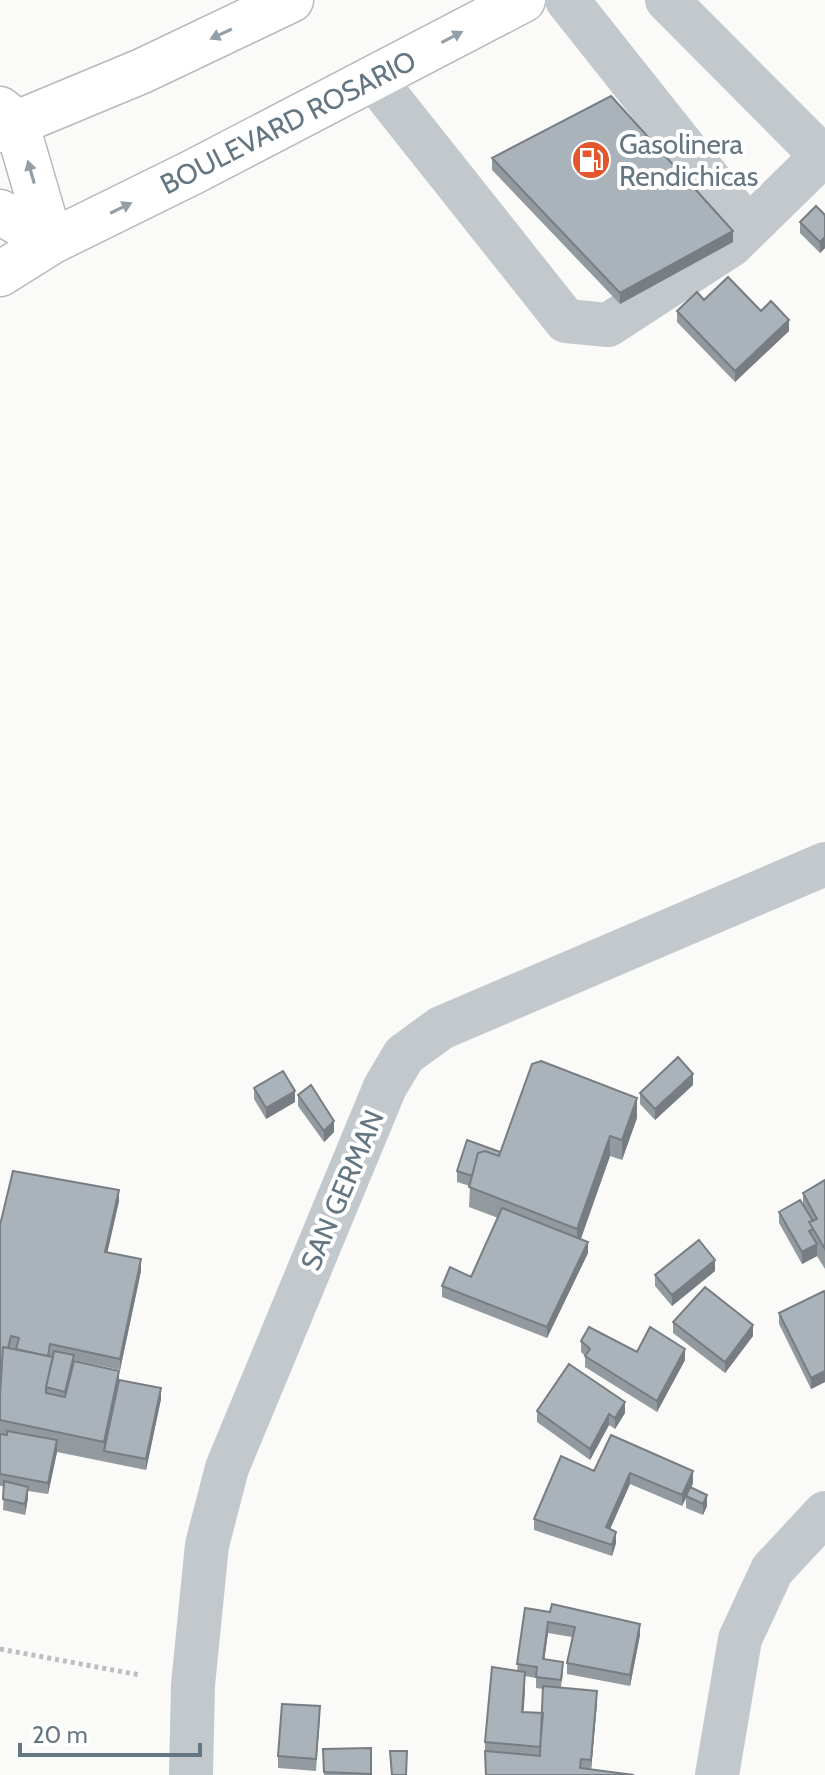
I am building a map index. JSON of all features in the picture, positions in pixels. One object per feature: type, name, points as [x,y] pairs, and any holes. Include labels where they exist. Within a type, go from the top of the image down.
[{"type":"main road","points":[[51,242],[5,120],[142,71],[291,0]]},
{"type":"main road","name":"BOULEVARD ROSARIO","points":[[0,274],[51,242],[523,0]]},
{"type":"main road","points":[[0,212],[51,242]]},
{"type":"street","points":[[567,0],[748,228]]},
{"type":"street","points":[[373,78],[566,321],[608,325],[731,245],[823,157],[667,0]]},
{"type":"street","name":"SAN GERMAN","points":[[191,1775],[193,1685],[207,1545],[227,1468],[385,1087],[404,1055],[441,1028],[825,864]]},
{"type":"street","points":[[717,1775],[740,1639],[772,1570],[825,1513]]},
{"type":"path","points":[[0,1649],[193,1685]]},
{"type":"building","points":[[611,96],[733,231],[620,293],[492,158]]},
{"type":"building","points":[[816,206],[825,215],[825,237],[820,242],[800,222]]},
{"type":"building","points":[[728,277],[761,311],[771,301],[789,320],[735,371],[677,311],[697,292],[704,300]]},
{"type":"building","points":[[678,1057],[693,1074],[655,1109],[640,1093]]},
{"type":"building","points":[[541,1061],[637,1098],[622,1140],[610,1136],[577,1229],[469,1187],[478,1153],[485,1151],[499,1156],[532,1064]]},
{"type":"building","points":[[283,1071],[295,1091],[266,1108],[254,1088]]},
{"type":"building","points":[[311,1085],[334,1121],[324,1131],[298,1095]]},
{"type":"building","points":[[467,1140],[500,1152],[499,1156],[485,1151],[478,1153],[472,1176],[457,1171]]},
{"type":"building","points":[[13,1171],[119,1190],[105,1252],[141,1259],[120,1359],[50,1344],[48,1356],[16,1349],[19,1338],[11,1336],[8,1348],[3,1347],[0,1394],[0,1225]]},
{"type":"building","points":[[825,1180],[825,1249],[809,1222],[817,1219],[803,1193]]},
{"type":"building","points":[[800,1200],[813,1221],[809,1222],[813,1229],[809,1231],[817,1244],[802,1252],[779,1212]]},
{"type":"building","points":[[502,1208],[588,1242],[547,1327],[442,1286],[450,1267],[471,1277]]},
{"type":"building","points":[[699,1240],[715,1260],[672,1295],[655,1275]]},
{"type":"building","points":[[705,1287],[753,1325],[725,1362],[673,1322]]},
{"type":"building","points":[[824,1291],[825,1371],[811,1378],[779,1313]]},
{"type":"building","points":[[589,1327],[637,1352],[650,1327],[685,1349],[657,1401],[585,1356],[590,1349],[581,1341]]},
{"type":"building","points":[[3,1347],[53,1357],[46,1393],[65,1397],[74,1361],[119,1371],[104,1442],[0,1420]]},
{"type":"building","points":[[54,1351],[74,1355],[65,1392],[46,1387]]},
{"type":"building","points":[[569,1364],[625,1402],[615,1418],[609,1414],[590,1449],[537,1411]]},
{"type":"building","points":[[119,1380],[161,1388],[146,1459],[104,1451]]},
{"type":"building","points":[[7,1431],[57,1440],[48,1483],[0,1474],[0,1434],[7,1435]]},
{"type":"building","points":[[611,1435],[693,1471],[682,1495],[630,1473],[606,1527],[616,1532],[612,1545],[534,1519],[561,1456],[594,1471]]},
{"type":"building","points":[[4,1481],[28,1487],[25,1504],[3,1499]]},
{"type":"building","points":[[690,1487],[707,1495],[703,1504],[686,1496]]},
{"type":"building","points":[[552,1604],[640,1624],[630,1675],[567,1663],[575,1627],[548,1622],[543,1659],[563,1662],[561,1680],[536,1677],[537,1667],[517,1664],[525,1608],[550,1612]]},
{"type":"building","points":[[492,1667],[525,1672],[522,1712],[543,1713],[540,1747],[485,1742]]},
{"type":"building","points":[[543,1686],[597,1691],[591,1760],[581,1759],[580,1768],[634,1775],[486,1775],[485,1751],[540,1756]]},
{"type":"building","points":[[282,1704],[320,1706],[316,1759],[278,1756]]},
{"type":"building","points":[[371,1748],[371,1774],[324,1772],[323,1749]]},
{"type":"building","points":[[390,1751],[407,1751],[406,1775],[392,1775]]},
{"type":"place","name":"Gasolinera Rendichicas","points":[[591,160]]}]
